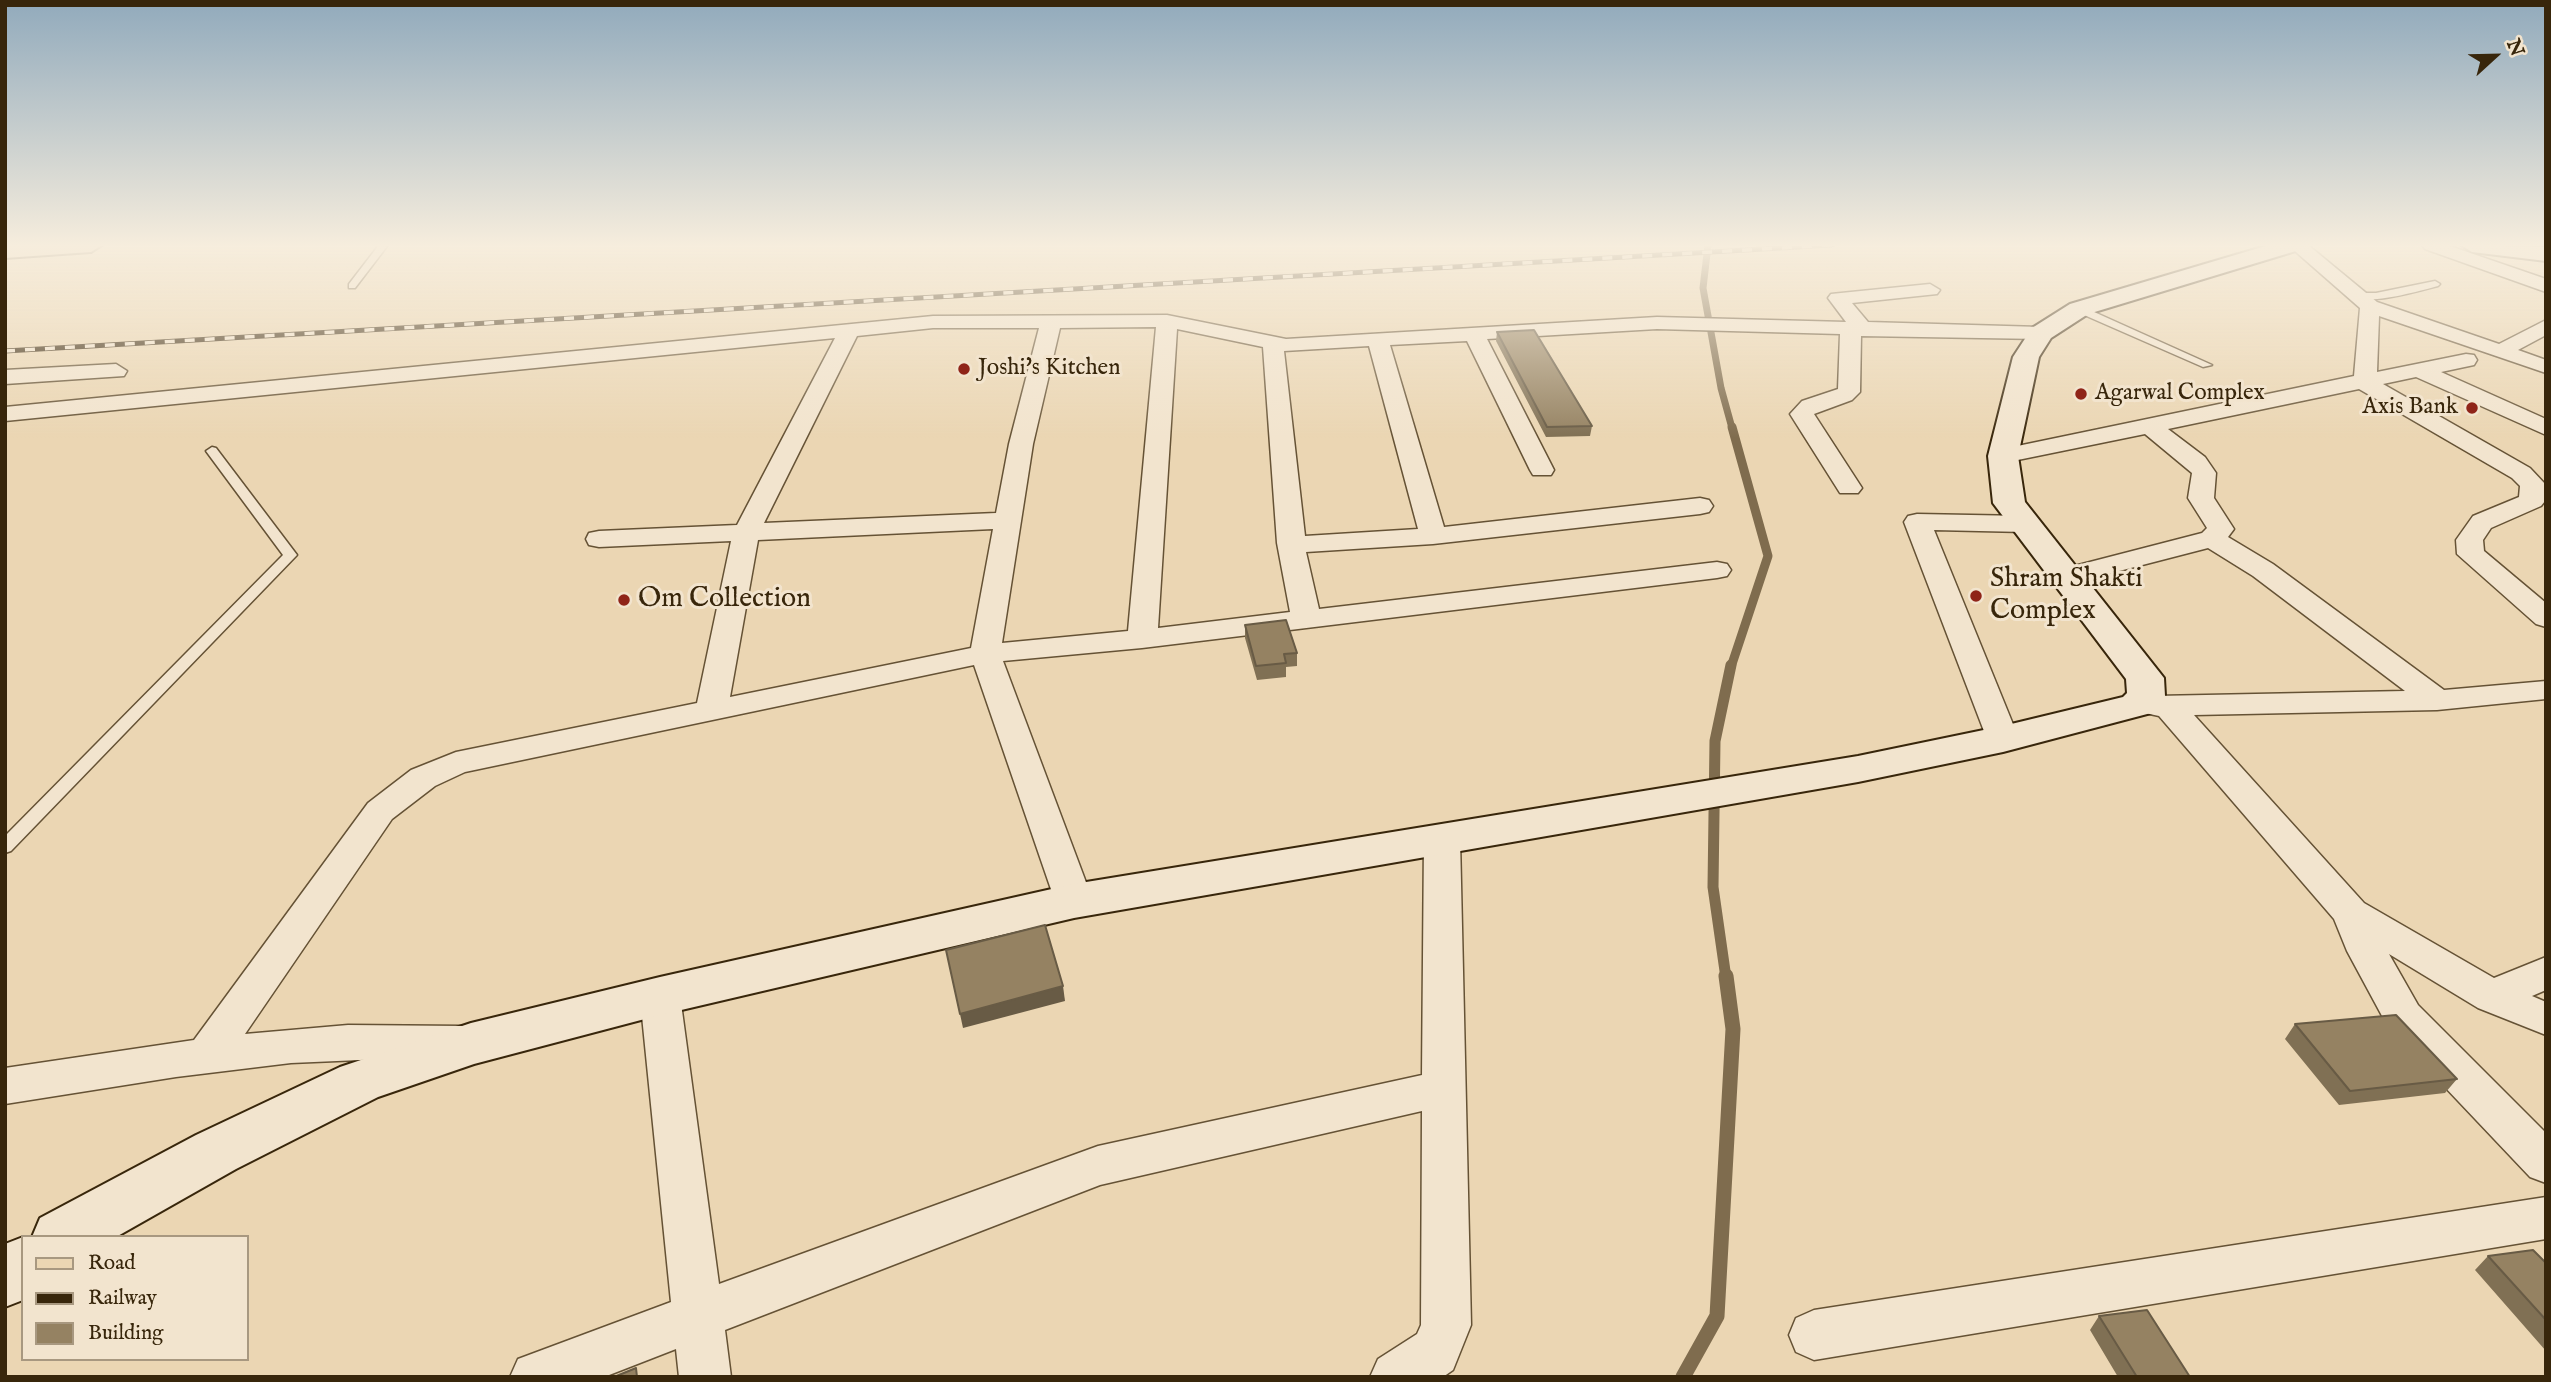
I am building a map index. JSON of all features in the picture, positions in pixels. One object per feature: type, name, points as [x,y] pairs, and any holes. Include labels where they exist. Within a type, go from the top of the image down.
[{"type":"street","points":[[1845,309],[1857,330],[1849,391],[1829,402],[1809,406],[1802,414],[1849,488]]},
{"type":"street","points":[[2077,309],[2041,333],[2026,357],[2003,456],[2009,503],[2145,678],[2146,696],[2153,706],[2351,912],[2491,997],[2546,1019]]},
{"type":"street","points":[[2363,309],[2365,383]]},
{"type":"street","points":[[2386,309],[2546,367]]},
{"type":"street","points":[[1051,321],[1021,444],[985,654],[1074,901]]},
{"type":"street","points":[[5,414],[933,322],[1167,321],[1286,345],[1685,323],[1748,327],[2041,333]]},
{"type":"street","points":[[1142,639],[1167,321]]},
{"type":"street","points":[[712,712],[746,533],[850,329]]},
{"type":"street","points":[[2501,351],[2544,329]]},
{"type":"street","points":[[1474,334],[1542,470]]},
{"type":"street","points":[[1378,339],[1433,536]]},
{"type":"street","points":[[1273,342],[1290,543],[1306,619]]},
{"type":"street","points":[[2003,456],[2466,360]]},
{"type":"street","points":[[5,377],[116,370]]},
{"type":"street","points":[[2419,370],[2546,428]]},
{"type":"street","points":[[2365,383],[2534,473],[2532,501],[2482,522],[2469,540],[2471,554],[2546,618]]},
{"type":"street","points":[[2065,577],[2212,540],[2221,529],[2201,498],[2204,473],[2196,462],[2150,426]]},
{"type":"street","points":[[1290,543],[1297,547],[1433,536],[1700,506]]},
{"type":"street","points":[[599,540],[1007,520]]},
{"type":"street","points":[[2003,739],[1917,522],[2025,524]]},
{"type":"street","points":[[2212,540],[2263,570],[2437,700]]},
{"type":"street","points":[[206,1056],[380,811],[423,778],[456,763],[985,654],[1142,639],[1717,570]]},
{"type":"street","points":[[65,1235],[216,1152],[359,1082],[471,1044],[660,996],[1074,901],[1619,807],[1858,769],[2153,706],[2437,700],[2546,690]]},
{"type":"street","points":[[1396,1377],[1435,1352],[1446,1325],[1442,839]]},
{"type":"street","points":[[2351,912],[2367,951],[2403,1016],[2546,1163]]},
{"type":"street","points":[[2491,997],[2546,972]]},
{"type":"street","points":[[660,996],[705,1377]]},
{"type":"street","points":[[5,1086],[206,1056],[363,1041],[471,1044]]},
{"type":"street","points":[[536,1377],[1098,1166],[1446,1088]]},
{"type":"street","points":[[1814,1335],[2546,1218]]},
{"type":"street","points":[[5,1279],[21,1267]]},
{"type":"lane","points":[[2079,309],[2207,365]]},
{"type":"lane","points":[[5,847],[290,555],[212,451]]},
{"type":"building","points":[[1534,330],[1592,426],[1547,427],[1497,332]]},
{"type":"building","points":[[1286,620],[1297,653],[1284,654],[1286,663],[1256,666],[1245,625]]},
{"type":"building","points":[[1045,925],[1063,986],[960,1014],[946,950]]},
{"type":"building","points":[[2396,1015],[2457,1079],[2350,1091],[2295,1024]]},
{"type":"building","points":[[2533,1250],[2546,1263],[2546,1320],[2488,1256]]},
{"type":"building","points":[[2147,1310],[2190,1377],[2137,1377],[2099,1316]]},
{"type":"building","points":[[636,1368],[637,1377],[614,1377]]},
{"type":"waterway","points":[[1707,309],[1721,388],[1732,428]]},
{"type":"waterway","points":[[1731,667],[1768,556],[1732,427]]},
{"type":"waterway","points":[[1726,978],[1713,887],[1715,741],[1731,665]]},
{"type":"waterway","points":[[1683,1377],[1717,1316],[1733,1029],[1726,976]]},
{"type":"railway","points":[[5,351],[720,309]]},
{"type":"place","name":"Joshi's Kitchen","points":[[964,369]]},
{"type":"place","name":"Agarwal Complex","points":[[2081,394]]},
{"type":"place","name":"Axis Bank","points":[[2472,408]]},
{"type":"place","name":"Shram Shakti Complex","points":[[1976,596]]},
{"type":"place","name":"Om Collection","points":[[624,600]]}]
